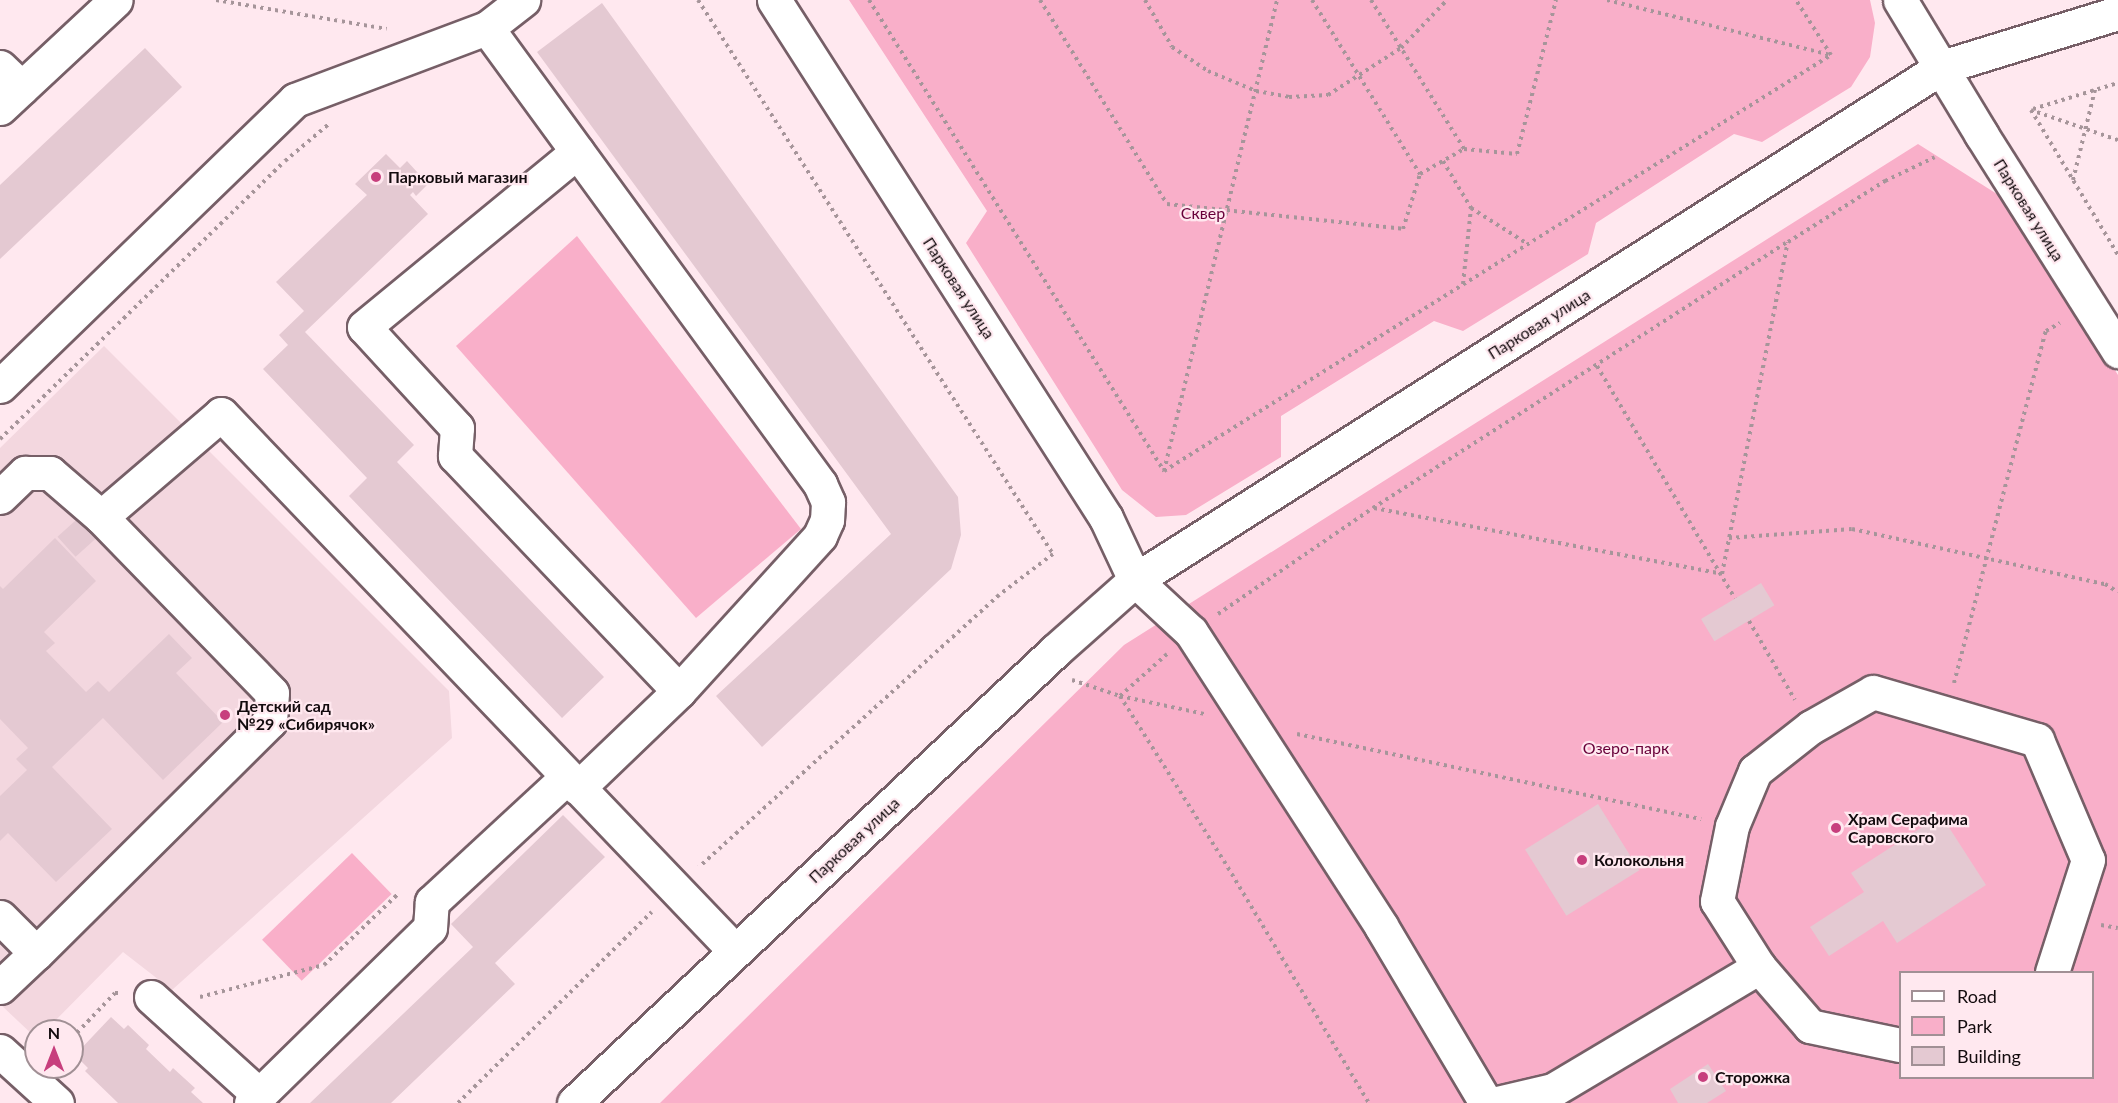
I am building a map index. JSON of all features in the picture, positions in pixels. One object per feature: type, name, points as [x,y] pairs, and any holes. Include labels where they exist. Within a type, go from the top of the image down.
[{"type":"street","points":[[7,88],[116,0]]},
{"type":"street","points":[[0,387],[295,100],[487,28],[523,0]]},
{"type":"street","name":"Парковая улица","points":[[774,0],[1106,518],[1135,580]]},
{"type":"street","name":"Парковая улица","points":[[1900,0],[2118,351]]},
{"type":"street","name":"Парковая улица","points":[[574,1103],[1055,651],[1135,580],[1942,67],[2118,13]]},
{"type":"street","points":[[151,998],[255,1099],[430,928],[432,902],[679,691],[820,536],[827,520],[828,502],[820,484],[487,28]]},
{"type":"street","points":[[577,152],[364,327],[457,428],[455,456],[679,691]]},
{"type":"street","points":[[101,517],[220,414],[735,951]]},
{"type":"street","points":[[0,497],[25,473],[50,473],[101,517],[272,693],[270,721],[0,987]]},
{"type":"street","points":[[1135,580],[1191,632],[1381,926],[1486,1103]]},
{"type":"street","points":[[1899,1046],[1809,1026],[1759,967],[1717,901],[1732,826],[1755,771],[1811,727],[1873,692],[2037,740],[2088,860],[2052,971]]},
{"type":"street","points":[[0,917],[36,952]]},
{"type":"street","points":[[1497,1103],[1553,1090],[1759,967]]},
{"type":"street","points":[[0,1051],[57,1103]]},
{"type":"path","points":[[216,0],[390,29]]},
{"type":"path","points":[[869,0],[1164,471]]},
{"type":"path","points":[[1040,0],[1167,204],[1403,229],[1420,174],[1464,148],[1517,154],[1556,0]]},
{"type":"path","points":[[1145,0],[1172,47],[1208,71],[1256,90],[1289,97],[1328,95],[1401,48],[1447,0]]},
{"type":"path","points":[[1164,471],[1229,210],[1277,0]]},
{"type":"path","points":[[1312,0],[1420,174]]},
{"type":"path","points":[[1371,0],[1464,148]]},
{"type":"path","points":[[1607,0],[1831,55]]},
{"type":"path","points":[[1797,0],[1831,55]]},
{"type":"path","points":[[1164,471],[1831,55]]},
{"type":"path","points":[[2031,110],[2118,83]]},
{"type":"path","points":[[2072,181],[2095,90]]},
{"type":"path","points":[[2031,110],[2118,140]]},
{"type":"path","points":[[2031,110],[2118,255]]},
{"type":"path","points":[[0,439],[285,161],[337,117]]},
{"type":"path","points":[[1120,696],[1191,632],[1373,508],[1885,181],[1935,157]]},
{"type":"path","points":[[1443,161],[1471,208],[1528,244]]},
{"type":"path","points":[[1463,284],[1471,208]]},
{"type":"path","points":[[1722,574],[1788,242]]},
{"type":"path","points":[[1946,714],[2046,332],[2089,305]]},
{"type":"path","points":[[1597,366],[1736,598]]},
{"type":"path","points":[[1373,508],[1722,574]]},
{"type":"path","points":[[1729,538],[1852,529],[2105,584],[2118,592]]},
{"type":"path","points":[[1749,621],[1811,727]]},
{"type":"path","points":[[1069,679],[1120,696],[1732,826]]},
{"type":"path","points":[[1120,696],[1230,871],[1369,1103]]},
{"type":"path","points":[[84,1025],[115,993],[188,1000],[324,965],[401,892]]},
{"type":"shaded area","name":"Детский сад №29 «Сибирячок»","points":[[104,346],[449,691],[452,738],[172,990],[123,952],[57,1019],[24,1019],[24,1027],[0,1004],[0,448]]},
{"type":"green space","name":"Сквер","points":[[849,0],[1870,0],[1875,23],[1870,57],[1851,87],[1762,142],[1734,134],[1596,223],[1588,254],[1463,331],[1434,321],[1281,416],[1281,457],[1186,515],[1156,517],[1122,490],[966,243],[987,211]]},
{"type":"green space","name":"Озеро-парк","points":[[1918,144],[2008,201],[2118,375],[2118,1103],[660,1103],[1124,645]]},
{"type":"green space","points":[[577,236],[801,529],[696,618],[456,346]]},
{"type":"green space","points":[[352,853],[392,894],[302,981],[262,940]]},
{"type":"building","points":[[602,3],[958,497],[961,535],[951,569],[762,747],[716,696],[891,534],[537,52]]},
{"type":"building","points":[[145,48],[182,87],[0,259],[0,185]]},
{"type":"building","points":[[386,154],[400,168],[407,161],[428,184],[416,196],[413,192],[410,195],[428,214],[305,332],[414,445],[397,462],[604,677],[562,718],[349,496],[367,478],[263,369],[288,345],[279,335],[304,311],[276,282],[367,195],[355,184]]},
{"type":"building","points":[[85,512],[103,532],[76,557],[58,537]]},
{"type":"building","points":[[55,538],[96,581],[44,632],[55,643],[46,651],[86,692],[98,681],[109,692],[169,634],[192,658],[176,673],[223,722],[163,780],[103,718],[52,767],[112,829],[56,882],[8,833],[0,841],[0,796],[27,770],[16,759],[28,748],[0,719],[0,586],[3,589]]},
{"type":"building","points":[[1761,583],[1774,605],[1714,641],[1701,619]]},
{"type":"building","name":"Колокольня","points":[[1598,804],[1639,870],[1566,916],[1525,850]]},
{"type":"building","points":[[563,815],[605,857],[495,963],[515,984],[391,1103],[310,1103],[473,947],[451,924]]},
{"type":"building","points":[[1941,815],[1986,885],[1897,943],[1883,921],[1829,956],[1810,927],[1864,892],[1851,873]]},
{"type":"building","points":[[111,1017],[124,1029],[128,1025],[149,1045],[146,1049],[170,1072],[173,1068],[195,1088],[191,1092],[203,1103],[118,1103],[85,1071],[88,1068],[84,1064],[84,1046]]},
{"type":"building","name":"Сторожка","points":[[1708,1064],[1726,1091],[1707,1103],[1678,1103],[1670,1089]]},
{"type":"place","name":"Парковый магазин","points":[[376,177]]},
{"type":"place","name":"Детский сад №29 «Сибирячок»","points":[[225,715]]},
{"type":"place","name":"Храм Серафима Саровского","points":[[1836,828]]},
{"type":"place","name":"Колокольня","points":[[1582,860]]},
{"type":"place","name":"Сторожка","points":[[1703,1077]]}]
